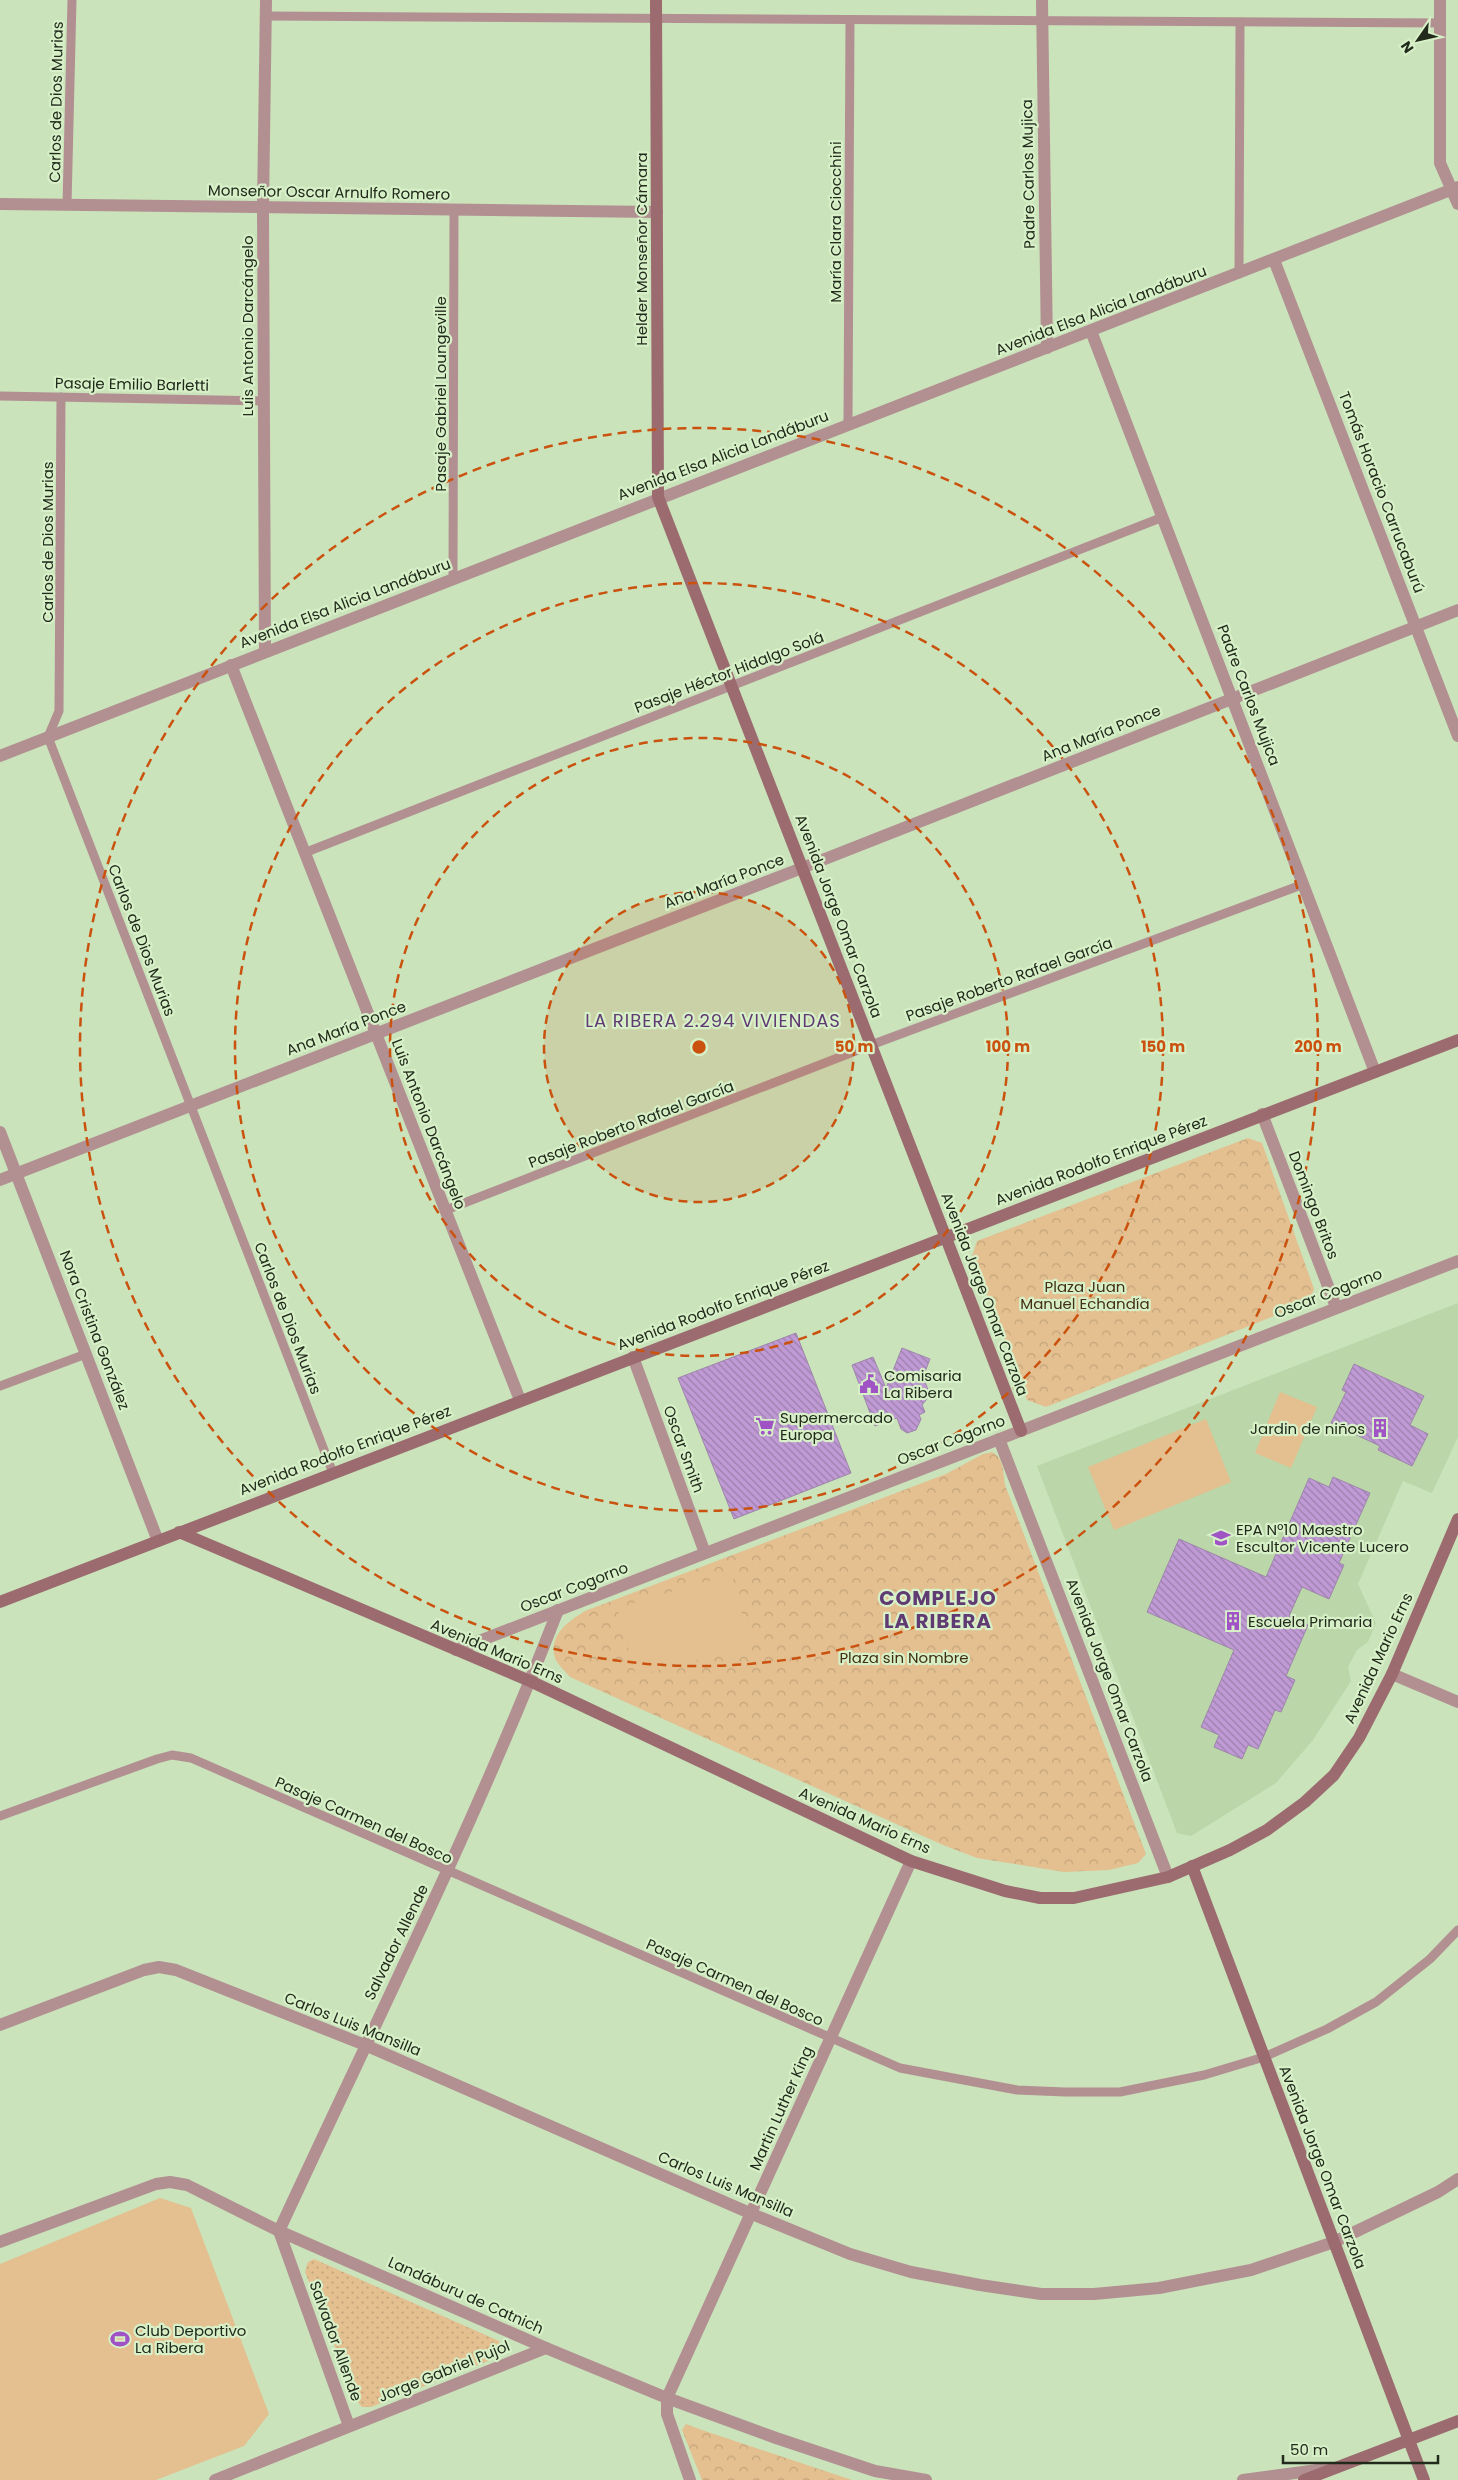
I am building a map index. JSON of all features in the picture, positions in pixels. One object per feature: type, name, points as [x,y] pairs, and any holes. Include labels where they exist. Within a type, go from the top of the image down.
[{"type":"street","name":"Luis Antonio Darcángelo","points":[[264,651],[263,207],[266,0]]},
{"type":"street","name":"Helder Monseñor Cámara","points":[[656,0],[658,497]]},
{"type":"street","name":"Padre Carlos Mujica","points":[[1042,0],[1047,348]]},
{"type":"street","points":[[1440,0],[1440,163],[1454,189],[1458,204]]},
{"type":"street","name":"Avenida Elsa Alicia Landáburu","points":[[0,756],[658,497],[1239,274],[1454,189]]},
{"type":"street","name":"Monseñor Oscar Arnulfo Romero","points":[[0,204],[657,212]]},
{"type":"street","name":"Tomás Horacio Carrucaburú","points":[[1274,260],[1458,736]]},
{"type":"street","name":"Padre Carlos Mujica","points":[[1091,331],[1234,698],[1375,1072]]},
{"type":"street","name":"Avenida Jorge Omar Carzola","points":[[658,497],[1021,1431]]},
{"type":"street","name":"Ana María Ponce","points":[[0,1180],[1458,610]]},
{"type":"street","name":"Luis Antonio Darcángelo","points":[[231,665],[520,1400]]},
{"type":"street","name":"Avenida Rodolfo Enrique Pérez","points":[[0,1602],[633,1356],[1458,1040]]},
{"type":"street","name":"Domingo Britos","points":[[1262,1114],[1336,1307]]},
{"type":"street","name":"Nora Cristina González","points":[[0,1132],[158,1541]]},
{"type":"street","name":"Oscar Cogorno","points":[[456,1650],[1458,1261]]},
{"type":"street","name":"Oscar Smith","points":[[633,1356],[705,1553]]},
{"type":"street","name":"Avenida Jorge Omar Carzola","points":[[999,1439],[1168,1877]]},
{"type":"street","name":"Avenida Mario Erns","points":[[179,1532],[530,1681],[911,1861],[1005,1891],[1040,1898],[1074,1898],[1168,1877],[1230,1850],[1267,1830],[1304,1802],[1328,1780],[1359,1738],[1392,1674],[1458,1520]]},
{"type":"street","name":"Salvador Allende","points":[[349,2426],[279,2231],[448,1872],[530,1681],[558,1610]]},
{"type":"street","points":[[1392,1674],[1458,1702]]},
{"type":"street","name":"Martin Luther King","points":[[667,2398],[911,1861]]},
{"type":"street","name":"Avenida Jorge Omar Carzola","points":[[1192,1866],[1424,2480]]},
{"type":"street","name":"Carlos Luis Mansilla","points":[[0,2026],[144,1970],[159,1967],[176,1970],[365,2045],[752,2214],[850,2254],[911,2272],[1041,2294],[1094,2294],[1160,2288],[1251,2270],[1334,2242],[1438,2192],[1458,2179]]},
{"type":"street","name":"Landáburu de Catnich","points":[[0,2241],[156,2184],[170,2182],[187,2185],[279,2231],[546,2348],[667,2398],[776,2438],[875,2471],[926,2480]]},
{"type":"street","name":"Jorge Gabriel Pujol","points":[[215,2480],[546,2348]]},
{"type":"street","points":[[667,2398],[667,2414],[690,2480]]},
{"type":"street","points":[[1304,2480],[1457,2421]]},
{"type":"street","points":[[1242,2480],[1333,2468]]},
{"type":"lane","name":"Carlos de Dios Murias","points":[[67,205],[72,0]]},
{"type":"lane","points":[[266,16],[1440,23]]},
{"type":"lane","name":"María Clara Ciocchini","points":[[848,424],[850,20]]},
{"type":"lane","points":[[1239,274],[1240,22]]},
{"type":"lane","name":"Pasaje Gabriel Loungeville","points":[[453,578],[454,210]]},
{"type":"lane","name":"Pasaje Emilio Barletti","points":[[0,396],[264,400]]},
{"type":"lane","name":"Carlos de Dios Murias","points":[[61,397],[60,710],[48,737],[333,1473]]},
{"type":"lane","name":"Pasaje Héctor Hidalgo Solá","points":[[304,853],[1163,517]]},
{"type":"lane","name":"Pasaje Roberto Rafael García","points":[[446,1210],[872,1045],[1304,884]]},
{"type":"lane","points":[[0,1386],[86,1354]]},
{"type":"lane","name":"Pasaje Carmen del Bosco","points":[[0,1816],[172,1756],[191,1758],[900,2068],[1017,2090],[1120,2092],[1204,2075],[1264,2057],[1327,2029],[1376,2002],[1430,1959],[1458,1930]]},
{"type":"shaded area","name":"EPA Nº10 Maestro Escultor Vicente Lucero","points":[[1458,1303],[1458,1437],[1432,1493],[1403,1481],[1358,1584],[1376,1623],[1368,1642],[1357,1650],[1348,1667],[1351,1681],[1313,1740],[1276,1783],[1191,1836],[1177,1833],[1037,1466]]},
{"type":"green space","name":"Plaza Juan Manuel Echandía","points":[[1248,1138],[1262,1143],[1314,1289],[1309,1302],[1046,1407],[1027,1400],[972,1257],[977,1241]]},
{"type":"green space","points":[[1280,1392],[1317,1407],[1291,1468],[1255,1453]]},
{"type":"green space","points":[[1206,1419],[1231,1482],[1114,1530],[1088,1467]]},
{"type":"green space","name":"Plaza sin Nombre","points":[[992,1452],[1001,1462],[1005,1485],[1146,1854],[1138,1863],[1109,1870],[1064,1872],[977,1858],[943,1845],[570,1677],[555,1658],[554,1642],[557,1636],[567,1624],[585,1611],[946,1474],[983,1454]]},
{"type":"green space","points":[[732,1574],[750,1646],[636,1676],[617,1608]]},
{"type":"green space","name":"Club Deportivo La Ribera","points":[[160,2198],[191,2208],[269,2414],[244,2446],[156,2480],[0,2480],[0,2264]]},
{"type":"green space","points":[[314,2259],[499,2341],[503,2348],[501,2353],[496,2358],[371,2407],[362,2407],[356,2400],[305,2272],[308,2262]]},
{"type":"green space","points":[[686,2424],[852,2480],[702,2480],[682,2430]]},
{"type":"building","name":"Supermercado Europa","points":[[796,1333],[851,1473],[734,1519],[678,1378]]},
{"type":"building","name":"Comisaria La Ribera","points":[[902,1348],[930,1359],[923,1377],[930,1395],[922,1405],[925,1412],[919,1415],[921,1419],[916,1430],[907,1433],[901,1429],[897,1418],[875,1426],[852,1365],[873,1357],[886,1388]]},
{"type":"building","points":[[1354,1364],[1424,1396],[1410,1425],[1428,1434],[1412,1466],[1378,1450],[1380,1446],[1331,1423],[1346,1392],[1342,1390]]},
{"type":"building","name":"EPA Nº10 Maestro Escultor Vicente Lucero","points":[[1333,1477],[1370,1493],[1339,1563],[1344,1565],[1329,1599],[1302,1587],[1289,1616],[1308,1625],[1286,1676],[1295,1680],[1281,1712],[1275,1710],[1258,1749],[1248,1745],[1242,1759],[1214,1747],[1219,1735],[1201,1727],[1234,1650],[1147,1612],[1179,1539],[1266,1577],[1309,1478],[1329,1487]]},
{"type":"place","name":"Comisaria La Ribera","points":[[869,1384]]},
{"type":"place","name":"Supermercado Europa","points":[[765,1426]]},
{"type":"place","name":"Jardin de niños","points":[[1380,1428]]},
{"type":"place","name":"EPA Nº10 Maestro Escultor Vicente Lucero","points":[[1221,1538]]},
{"type":"place","name":"Escuela Primaria","points":[[1233,1621]]},
{"type":"place","name":"Club Deportivo La Ribera","points":[[120,2339]]},
{"type":"district","name":"LA RIBERA 2.294 VIVIENDAS","points":[[713,1020]]},
{"type":"district","name":"COMPLEJO LA RIBERA","points":[[938,1610]]}]
